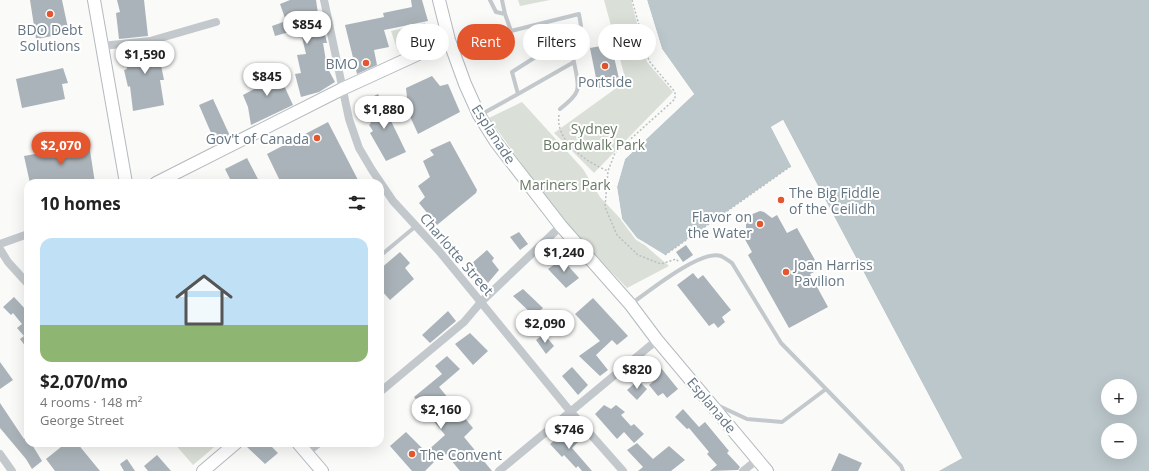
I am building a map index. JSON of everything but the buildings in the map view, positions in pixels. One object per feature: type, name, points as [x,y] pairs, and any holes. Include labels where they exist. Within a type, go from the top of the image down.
[{"type":"street","points":[[94,0],[125,179]]},
{"type":"street","name":"Charlotte Street","points":[[324,0],[349,119],[359,148],[378,179]]},
{"type":"street","name":"Esplanade","points":[[440,0],[445,24]]},
{"type":"street","points":[[102,46],[150,41],[216,22]]},
{"type":"street","name":"Esplanade","points":[[449,40],[465,84],[479,115],[503,151],[561,226],[630,304],[657,340],[767,471]]},
{"type":"street","points":[[164,179],[342,89],[405,60]]},
{"type":"street","name":"Charlotte Street","points":[[384,188],[393,201],[439,251],[570,411],[622,471]]},
{"type":"street","points":[[384,389],[464,322],[481,302],[561,226]]},
{"type":"street","points":[[0,244],[24,235]]},
{"type":"street","points":[[0,248],[8,262],[24,280]]},
{"type":"street","points":[[499,471],[657,340]]},
{"type":"street","points":[[203,471],[231,447]]},
{"type":"street","points":[[301,447],[322,471]]},
{"type":"street","points":[[306,453],[314,447]]},
{"type":"street","points":[[0,454],[12,471]]},
{"type":"street","points":[[743,471],[758,459]]},
{"type":"lane","points":[[490,0],[496,12],[505,14]]},
{"type":"lane","points":[[502,0],[511,31],[523,28]]},
{"type":"lane","points":[[539,24],[579,14],[581,24]]},
{"type":"lane","points":[[518,94],[512,72],[531,60]]},
{"type":"lane","points":[[479,115],[574,62],[579,88],[575,98],[560,109]]},
{"type":"lane","points":[[384,253],[416,226]]},
{"type":"lane","points":[[630,304],[682,268],[704,258],[720,256],[732,263],[781,343],[901,466],[903,471]]},
{"type":"lane","points":[[707,400],[747,419],[782,422],[826,388]]},
{"type":"path","points":[[632,0],[649,61],[675,92],[675,99],[615,153],[608,171],[605,207],[617,235],[638,255],[662,264],[676,259],[682,268]]},
{"type":"path","points":[[560,109],[558,124],[564,138],[592,165],[608,171]]},
{"type":"path","points":[[665,255],[791,166]]},
{"type":"green space","points":[[518,0],[550,0],[520,6]]},
{"type":"green space","name":"Sydney Boardwalk Park","points":[[604,0],[631,0],[637,24],[611,24]]},
{"type":"green space","points":[[396,30],[396,46],[391,31]]},
{"type":"green space","name":"Sydney Boardwalk Park","points":[[620,60],[646,60],[673,92],[594,173],[554,133],[626,81]]},
{"type":"green space","name":"Mariners Park","points":[[522,102],[583,169],[600,197],[648,248],[669,266],[627,288],[564,223],[489,118]]},
{"type":"green space","points":[[177,447],[214,447],[193,465]]},
{"type":"shaded area","points":[[647,0],[1149,0],[1149,471],[939,471],[962,458],[783,120],[771,127],[791,166],[665,255],[637,238],[622,219],[617,187],[625,159],[694,94],[662,49],[656,29],[656,24],[654,24]]},
{"type":"pier","points":[[645,0],[647,0],[654,24],[652,24]]},
{"type":"pier","points":[[656,29],[662,49],[694,94],[625,159],[617,187],[622,219],[637,238],[665,255],[665,257],[636,240],[621,220],[615,187],[624,158],[691,94],[660,50],[656,37]]},
{"type":"pier","points":[[783,120],[962,458],[951,464],[950,462],[959,457],[782,123],[774,128],[793,165],[792,167],[771,127]]},
{"type":"place","name":"BDO Debt Solutions","points":[[50,14]]},
{"type":"place","name":"BMO","points":[[366,63]]},
{"type":"place","name":"Portside","points":[[605,66]]},
{"type":"place","name":"Gov't of Canada","points":[[317,138]]},
{"type":"place","name":"The Big Fiddle of the Ceilidh","points":[[781,200]]},
{"type":"place","name":"Flavor on the Water","points":[[760,224]]},
{"type":"place","name":"Joan Harriss Pavilion","points":[[786,272]]},
{"type":"place","name":"The Convent","points":[[412,454]]}]
